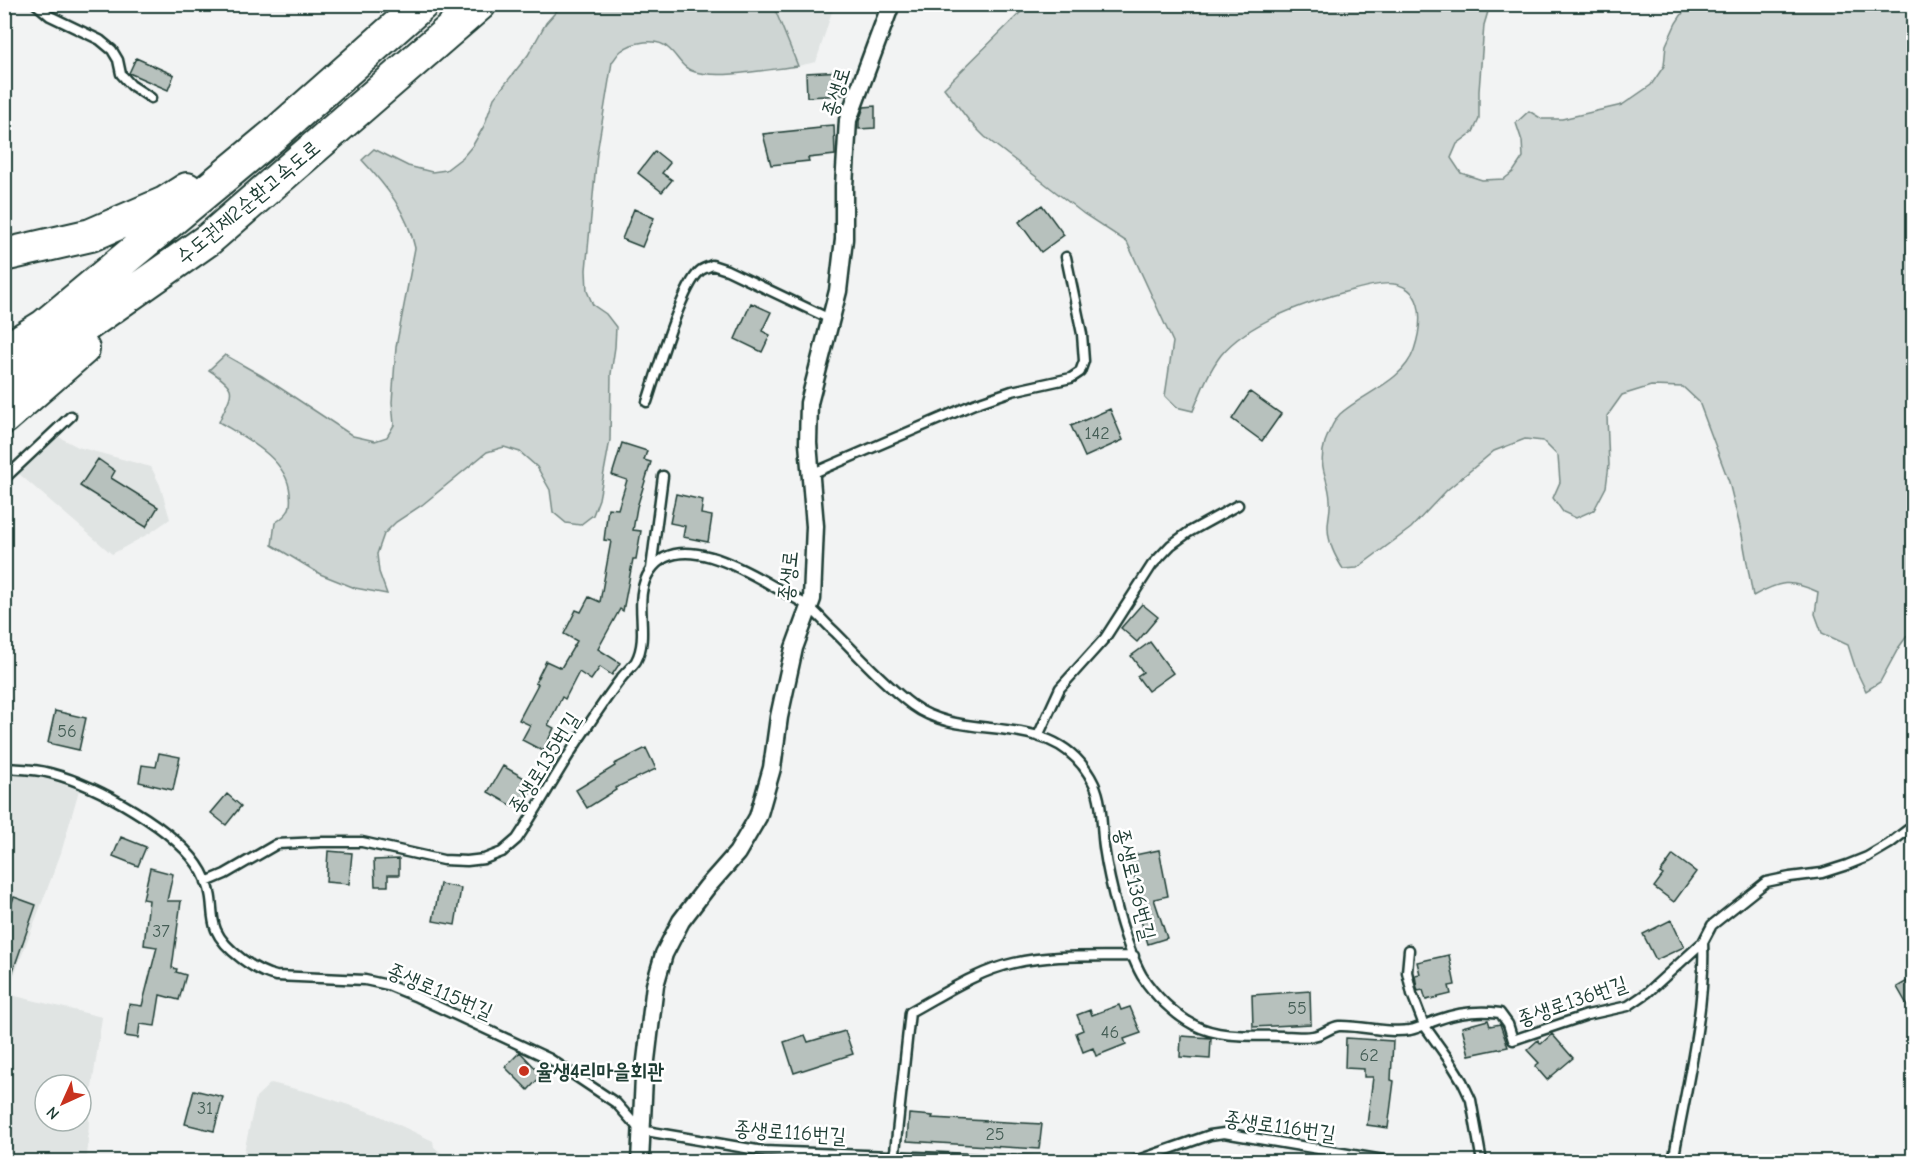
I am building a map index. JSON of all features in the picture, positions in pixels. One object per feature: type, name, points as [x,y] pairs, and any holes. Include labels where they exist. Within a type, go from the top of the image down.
[{"type":"highway","name":"수도권제2순환고속도로","points":[[4,351],[44,326],[275,134],[422,4]]},
{"type":"highway","name":"수도권제2순환고속도로","points":[[4,383],[209,239],[480,4]]},
{"type":"highway","points":[[4,255],[91,235],[165,203],[275,134]]},
{"type":"highway","points":[[4,418],[209,239]]},
{"type":"street","name":"종생로","points":[[640,1161],[640,1130],[655,985],[664,954],[681,921],[737,853],[758,817],[772,768],[779,717],[795,648],[812,599],[815,526],[808,442],[809,403],[838,291],[844,239],[848,120],[891,4]]},
{"type":"lane","points":[[36,4],[50,16],[100,40],[112,50],[118,60],[121,74],[130,85],[151,98]]},
{"type":"lane","points":[[811,474],[974,404],[1012,391],[1071,378],[1080,372],[1084,361],[1082,334],[1066,257]]},
{"type":"lane","points":[[647,402],[685,296],[700,270],[712,265],[720,268],[830,319]]},
{"type":"lane","points":[[4,479],[71,416]]},
{"type":"lane","name":"종생로135번길","points":[[206,882],[225,874],[277,844],[362,843],[443,860],[467,861],[484,859],[502,852],[518,838],[587,726],[636,661],[641,647],[640,606],[643,585],[651,570],[663,476]]},
{"type":"lane","points":[[1038,736],[1060,688],[1105,638],[1152,565],[1171,545],[1189,532],[1238,505]]},
{"type":"lane","points":[[651,570],[670,555],[686,553],[713,558],[749,572],[809,607]]},
{"type":"lane","name":"종생로136번길","points":[[809,607],[914,707],[931,716],[948,721],[1023,731],[1050,740],[1085,767],[1096,787],[1106,861],[1125,933],[1143,977],[1167,1006],[1196,1026],[1228,1035],[1316,1036],[1336,1026],[1389,1031],[1413,1030],[1455,1015],[1482,1010],[1500,1013],[1508,1024],[1513,1040],[1587,1015],[1614,1011],[1628,1006],[1647,993],[1703,942],[1712,925],[1766,882],[1822,873],[1847,865],[1889,844],[1914,825]]},
{"type":"lane","name":"종생로115번길","points":[[4,768],[50,772],[84,785],[131,809],[164,831],[185,850],[201,871],[210,893],[215,929],[222,939],[252,967],[264,974],[365,980],[387,985],[417,997],[550,1059],[616,1103],[640,1130]]},
{"type":"lane","points":[[1673,1161],[1701,1002],[1704,970],[1703,942]]},
{"type":"lane","points":[[1409,950],[1407,972],[1412,994],[1424,1025],[1462,1081],[1471,1100],[1482,1161]]},
{"type":"lane","points":[[895,1159],[910,1012],[954,987],[1012,963],[1041,958],[1134,956]]},
{"type":"lane","name":"종생로116번길","points":[[640,1130],[763,1151],[895,1159],[1046,1161]]},
{"type":"lane","name":"종생로116번길","points":[[1129,1161],[1138,1161],[1210,1135],[1224,1133],[1395,1161]]},
{"type":"shaded area","points":[[770,4],[776,12],[798,66],[732,74],[706,74],[691,70],[683,65],[668,48],[651,42],[638,43],[626,48],[612,62],[597,153],[586,270],[587,291],[593,305],[606,314],[616,327],[611,374],[610,440],[599,499],[593,515],[580,525],[566,523],[553,512],[550,490],[537,467],[520,452],[504,447],[487,452],[422,505],[396,522],[384,534],[377,554],[379,572],[387,594],[355,588],[320,574],[272,545],[275,523],[290,508],[287,481],[281,469],[263,450],[219,422],[230,392],[225,382],[209,370],[225,355],[262,376],[353,436],[375,441],[387,437],[394,425],[392,402],[396,347],[415,248],[407,223],[395,201],[362,160],[374,149],[408,166],[432,172],[446,170],[463,157],[484,126],[494,98],[528,55],[546,23],[562,5]]},
{"type":"shaded area","points":[[1029,4],[1490,5],[1484,25],[1479,119],[1473,132],[1457,144],[1451,158],[1461,173],[1482,180],[1504,179],[1513,172],[1523,157],[1522,141],[1516,123],[1529,111],[1542,119],[1562,119],[1622,105],[1651,85],[1664,66],[1666,45],[1676,23],[1688,5],[1913,5],[1913,628],[1899,647],[1880,682],[1866,691],[1848,645],[1822,633],[1815,614],[1818,592],[1800,585],[1785,584],[1771,587],[1753,596],[1742,535],[1729,482],[1699,402],[1683,387],[1651,386],[1622,395],[1607,416],[1609,465],[1606,487],[1594,510],[1576,518],[1563,512],[1553,498],[1560,482],[1558,456],[1543,441],[1525,439],[1494,451],[1447,490],[1411,528],[1357,568],[1343,569],[1332,549],[1328,533],[1330,500],[1322,459],[1325,442],[1333,423],[1340,414],[1392,379],[1409,361],[1414,350],[1420,320],[1419,310],[1412,293],[1404,287],[1383,284],[1329,297],[1278,315],[1246,333],[1221,355],[1193,411],[1176,407],[1165,396],[1173,342],[1127,242],[1084,214],[985,137],[970,122],[944,88]]},
{"type":"shaded area","points":[[770,5],[834,5],[816,62],[798,66],[776,12]]},
{"type":"shaded area","points":[[59,437],[78,447],[151,467],[160,485],[170,519],[112,554],[18,473]]},
{"type":"shaded area","points":[[22,774],[51,780],[79,790],[61,853],[7,994],[102,1017],[93,1080],[93,1073],[33,1073],[33,1133],[88,1133],[87,1161],[5,1161],[4,775]]},
{"type":"shaded area","points":[[271,1083],[312,1093],[376,1114],[433,1141],[434,1147],[451,1161],[242,1161],[256,1097]]},
{"type":"building","points":[[136,58],[174,75],[168,90],[129,73]]},
{"type":"building","points":[[842,71],[844,95],[807,97],[806,73]]},
{"type":"building","points":[[875,106],[875,128],[859,129],[864,107]]},
{"type":"building","points":[[834,125],[835,155],[808,158],[809,161],[771,165],[763,134]]},
{"type":"building","points":[[655,151],[670,163],[662,173],[672,180],[662,192],[638,173]]},
{"type":"building","points":[[1042,205],[1064,235],[1041,252],[1019,222]]},
{"type":"building","points":[[634,209],[654,218],[642,247],[622,239]]},
{"type":"building","points":[[751,303],[771,312],[762,331],[770,335],[762,352],[735,339]]},
{"type":"building","points":[[1250,392],[1281,414],[1262,441],[1232,419]]},
{"type":"building","points":[[1110,409],[1123,440],[1085,457],[1071,426]]},
{"type":"building","points":[[622,443],[647,451],[644,460],[651,462],[637,507],[633,530],[641,531],[623,611],[620,609],[598,649],[620,663],[612,675],[600,667],[591,680],[579,672],[565,699],[562,697],[548,725],[554,728],[543,751],[522,740],[530,725],[519,720],[538,684],[535,683],[546,661],[561,668],[577,641],[564,634],[576,610],[581,612],[589,597],[600,602],[611,541],[604,540],[608,508],[618,509],[627,480],[612,475]]},
{"type":"building","points":[[98,459],[115,471],[111,478],[158,507],[146,527],[80,486]]},
{"type":"building","points":[[676,494],[703,500],[701,514],[712,516],[708,542],[683,537],[685,526],[670,523]]},
{"type":"building","points":[[1142,604],[1158,617],[1137,642],[1121,628]]},
{"type":"building","points":[[1150,642],[1173,673],[1148,691],[1137,676],[1143,672],[1131,656]]},
{"type":"building","points":[[55,711],[86,718],[79,750],[48,743]]},
{"type":"building","points":[[646,748],[656,769],[615,788],[616,790],[587,808],[576,790],[615,766],[614,764]]},
{"type":"building","points":[[159,753],[180,757],[173,790],[139,782],[142,765],[156,767]]},
{"type":"building","points":[[503,766],[535,784],[520,810],[488,792]]},
{"type":"building","points":[[227,794],[241,806],[226,825],[211,813]]},
{"type":"building","points":[[121,837],[146,847],[138,866],[113,856]]},
{"type":"building","points":[[1159,850],[1168,896],[1154,899],[1167,938],[1148,944],[1139,914],[1142,913],[1130,856]]},
{"type":"building","points":[[328,851],[352,853],[349,884],[326,882]]},
{"type":"building","points":[[1673,855],[1696,872],[1674,902],[1654,887],[1663,875],[1660,873]]},
{"type":"building","points":[[399,859],[399,875],[388,875],[388,886],[375,886],[374,860]]},
{"type":"building","points":[[150,868],[173,874],[167,901],[181,901],[172,968],[186,975],[179,1000],[160,995],[155,1026],[140,1024],[138,1038],[125,1036],[129,1004],[142,1006],[157,947],[144,945],[149,900],[143,899]]},
{"type":"building","points":[[440,884],[461,888],[455,925],[433,921]]},
{"type":"building","points":[[14,897],[36,905],[7,988],[4,987],[4,923]]},
{"type":"building","points":[[1671,920],[1684,947],[1656,960],[1643,934]]},
{"type":"building","points":[[1449,955],[1455,985],[1449,986],[1451,994],[1426,1000],[1423,990],[1418,991],[1417,988],[1415,975],[1420,974],[1417,962]]},
{"type":"building","points":[[1914,977],[1914,1017],[1897,987]]},
{"type":"building","points":[[1310,991],[1311,1024],[1253,1027],[1252,995]]},
{"type":"building","points":[[1119,1005],[1121,1010],[1130,1007],[1141,1033],[1124,1039],[1126,1044],[1096,1056],[1093,1048],[1083,1052],[1076,1033],[1083,1030],[1077,1015],[1090,1010],[1092,1015]]},
{"type":"building","points":[[1488,1020],[1490,1026],[1500,1024],[1508,1047],[1469,1055],[1462,1027]]},
{"type":"building","points":[[845,1031],[853,1054],[794,1073],[784,1042],[805,1035],[808,1042]]},
{"type":"building","points":[[1552,1034],[1573,1058],[1547,1080],[1535,1066],[1539,1063],[1527,1050],[1538,1040],[1541,1044]]},
{"type":"building","points":[[1181,1036],[1211,1038],[1210,1059],[1180,1057]]},
{"type":"building","points":[[1346,1038],[1393,1041],[1391,1080],[1394,1081],[1388,1128],[1367,1125],[1373,1077],[1364,1077],[1364,1069],[1345,1068]]},
{"type":"building","name":"율생4리마을회관","points":[[520,1052],[542,1075],[528,1090],[505,1067]]},
{"type":"building","points":[[194,1090],[223,1097],[214,1131],[185,1124]]},
{"type":"building","points":[[909,1114],[933,1116],[932,1118],[1042,1124],[1039,1149],[907,1141]]},
{"type":"place","name":"율생4리마을회관","points":[[524,1071]]}]
